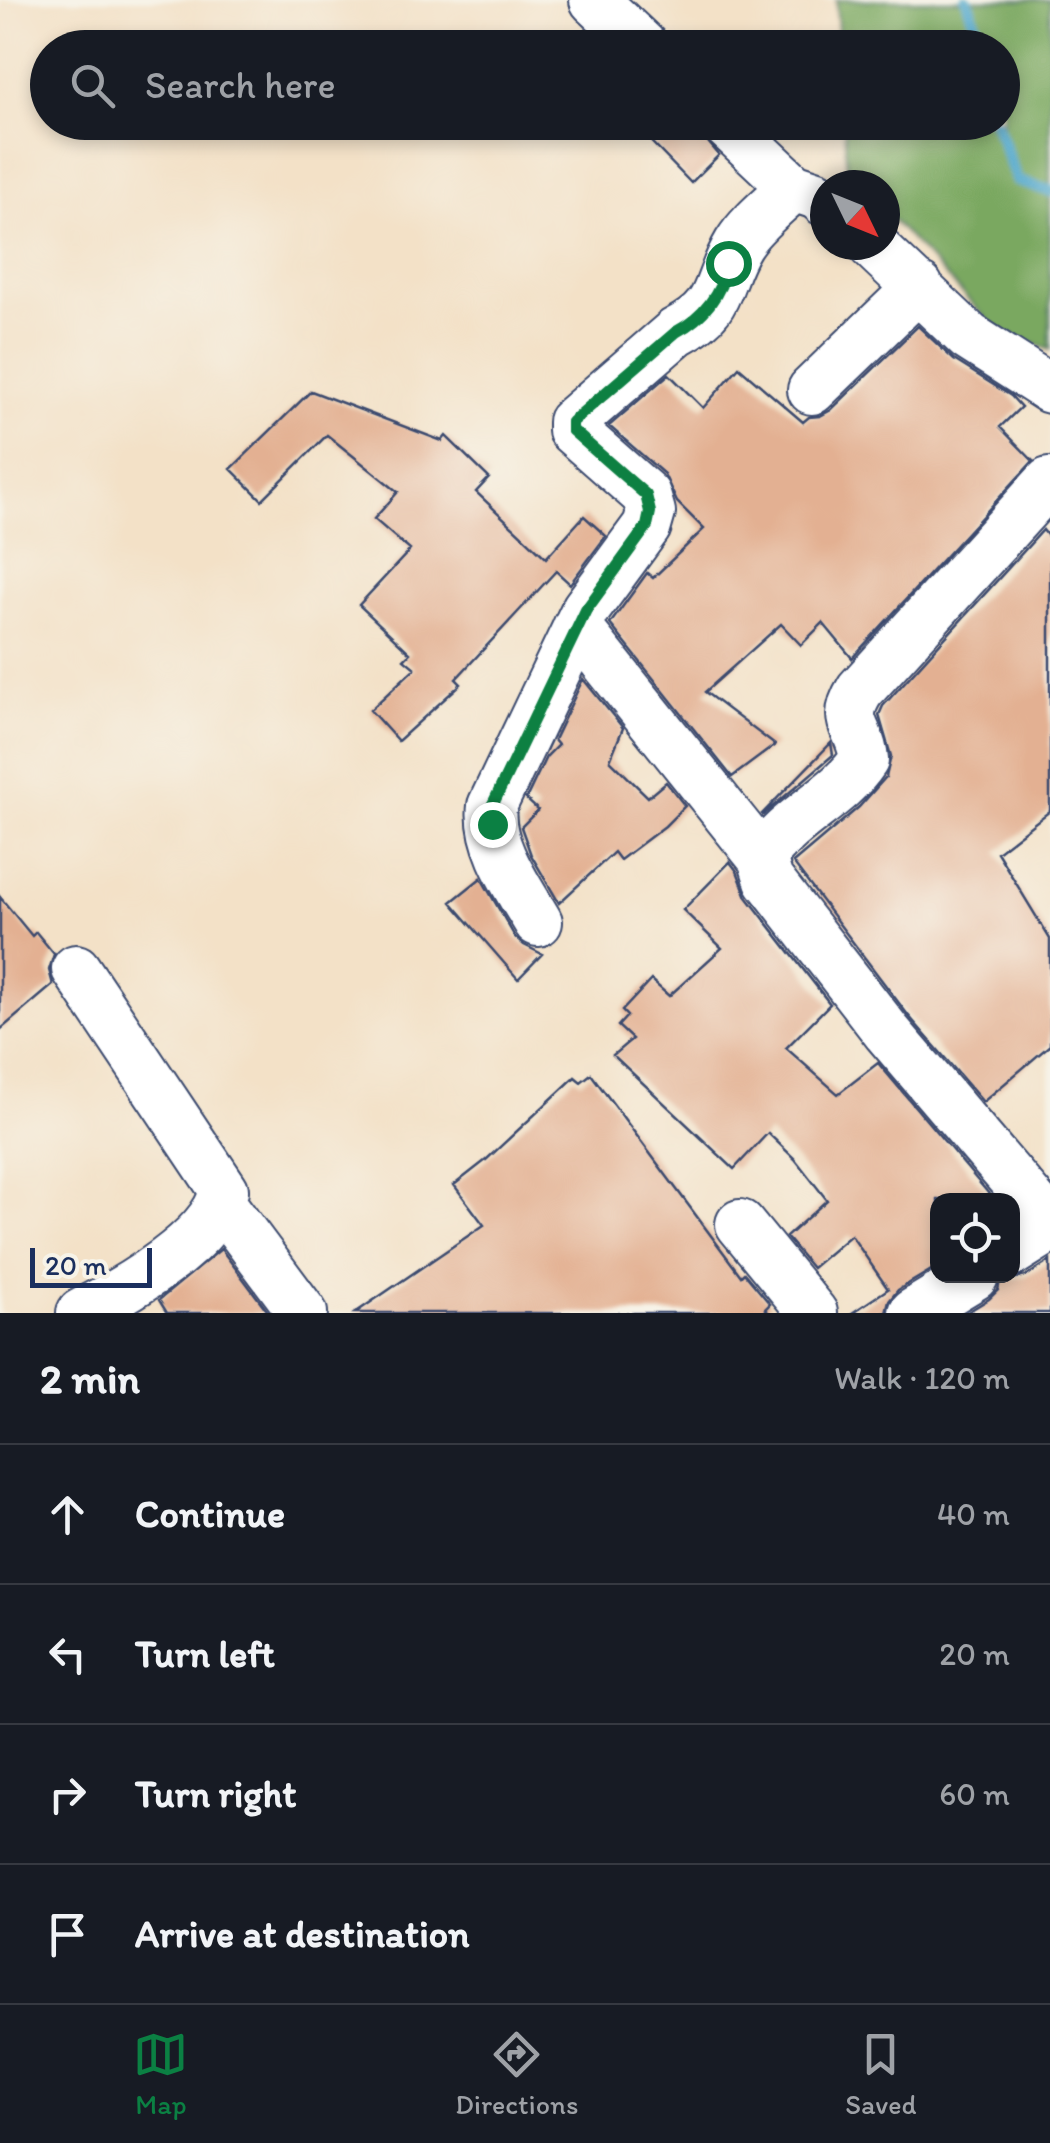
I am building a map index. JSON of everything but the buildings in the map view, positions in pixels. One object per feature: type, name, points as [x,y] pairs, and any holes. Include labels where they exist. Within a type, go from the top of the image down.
[{"type":"street","points":[[594,0],[626,30]]},
{"type":"street","points":[[538,922],[505,863],[492,824],[492,806],[586,610],[647,526],[650,512],[646,495],[572,430],[572,422],[676,332],[696,322],[724,283],[728,263],[740,240],[809,195],[745,140]]},
{"type":"street","points":[[889,260],[969,336],[1050,389]]},
{"type":"street","points":[[812,390],[918,286]]},
{"type":"street","points":[[762,858],[771,845],[835,791],[864,760],[863,746],[848,718],[860,690],[1050,483]]},
{"type":"street","points":[[578,628],[762,858],[768,880],[887,1032],[1050,1226],[1020,1247]]},
{"type":"street","points":[[76,969],[224,1190],[222,1203],[183,1249],[85,1312]]},
{"type":"street","points":[[222,1203],[303,1313]]},
{"type":"street","points":[[740,1224],[813,1313]]},
{"type":"street","points":[[913,1313],[962,1283]]},
{"type":"green space","points":[[836,0],[1050,0],[1050,350],[998,331],[900,229],[900,170],[847,170],[845,140],[1020,140],[1020,30],[838,30]]},
{"type":"waterway","points":[[967,0],[977,30]]},
{"type":"waterway","points":[[1002,140],[1017,181],[1050,191]]},
{"type":"route","points":[[492,824],[492,806],[586,610],[647,526],[650,512],[646,495],[572,430],[572,422],[676,332],[696,322],[724,283],[728,263]]}]
